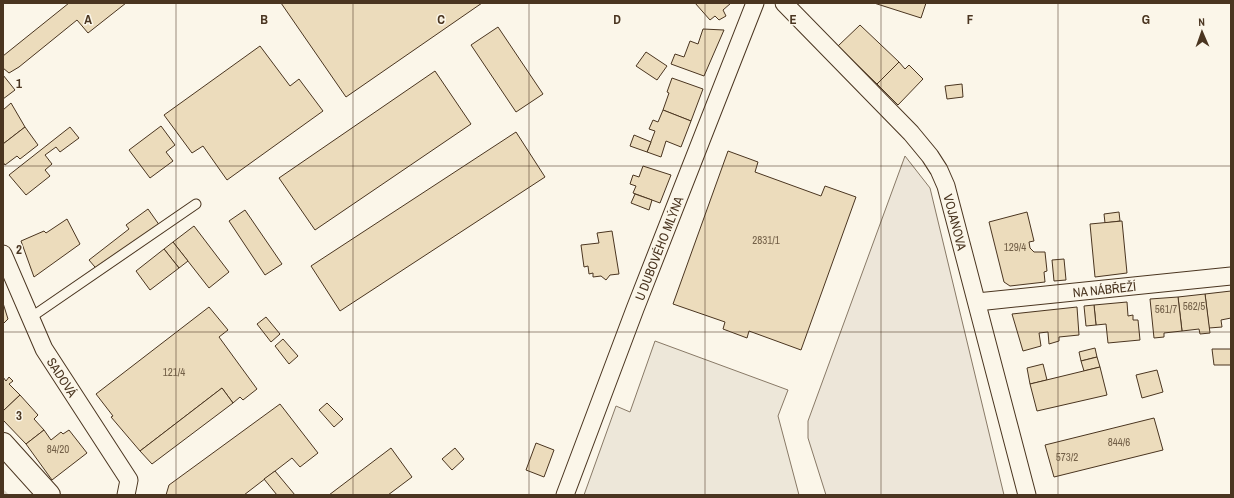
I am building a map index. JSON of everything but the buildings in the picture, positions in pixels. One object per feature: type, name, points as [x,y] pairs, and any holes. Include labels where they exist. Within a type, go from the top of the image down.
[{"type":"street","name":"U DUBOVÉHO MLÝNA","points":[[565,495],[635,309],[755,3]]},
{"type":"street","name":"VOJANOVA","points":[[784,3],[911,133],[939,170],[946,186],[1027,495]]},
{"type":"street","name":"SADOVÁ","points":[[3,254],[44,349],[129,480],[126,495]]},
{"type":"street","name":"NA NÁBŘEŽÍ","points":[[977,302],[1231,276]]},
{"type":"street","points":[[3,444],[49,495]]},
{"type":"lane","points":[[30,318],[196,204]]},
{"type":"shaded area","points":[[905,156],[930,188],[1004,495],[826,495],[808,438],[808,421]]},
{"type":"shaded area","points":[[655,341],[788,390],[778,416],[799,495],[584,495],[616,406],[630,412]]}]
